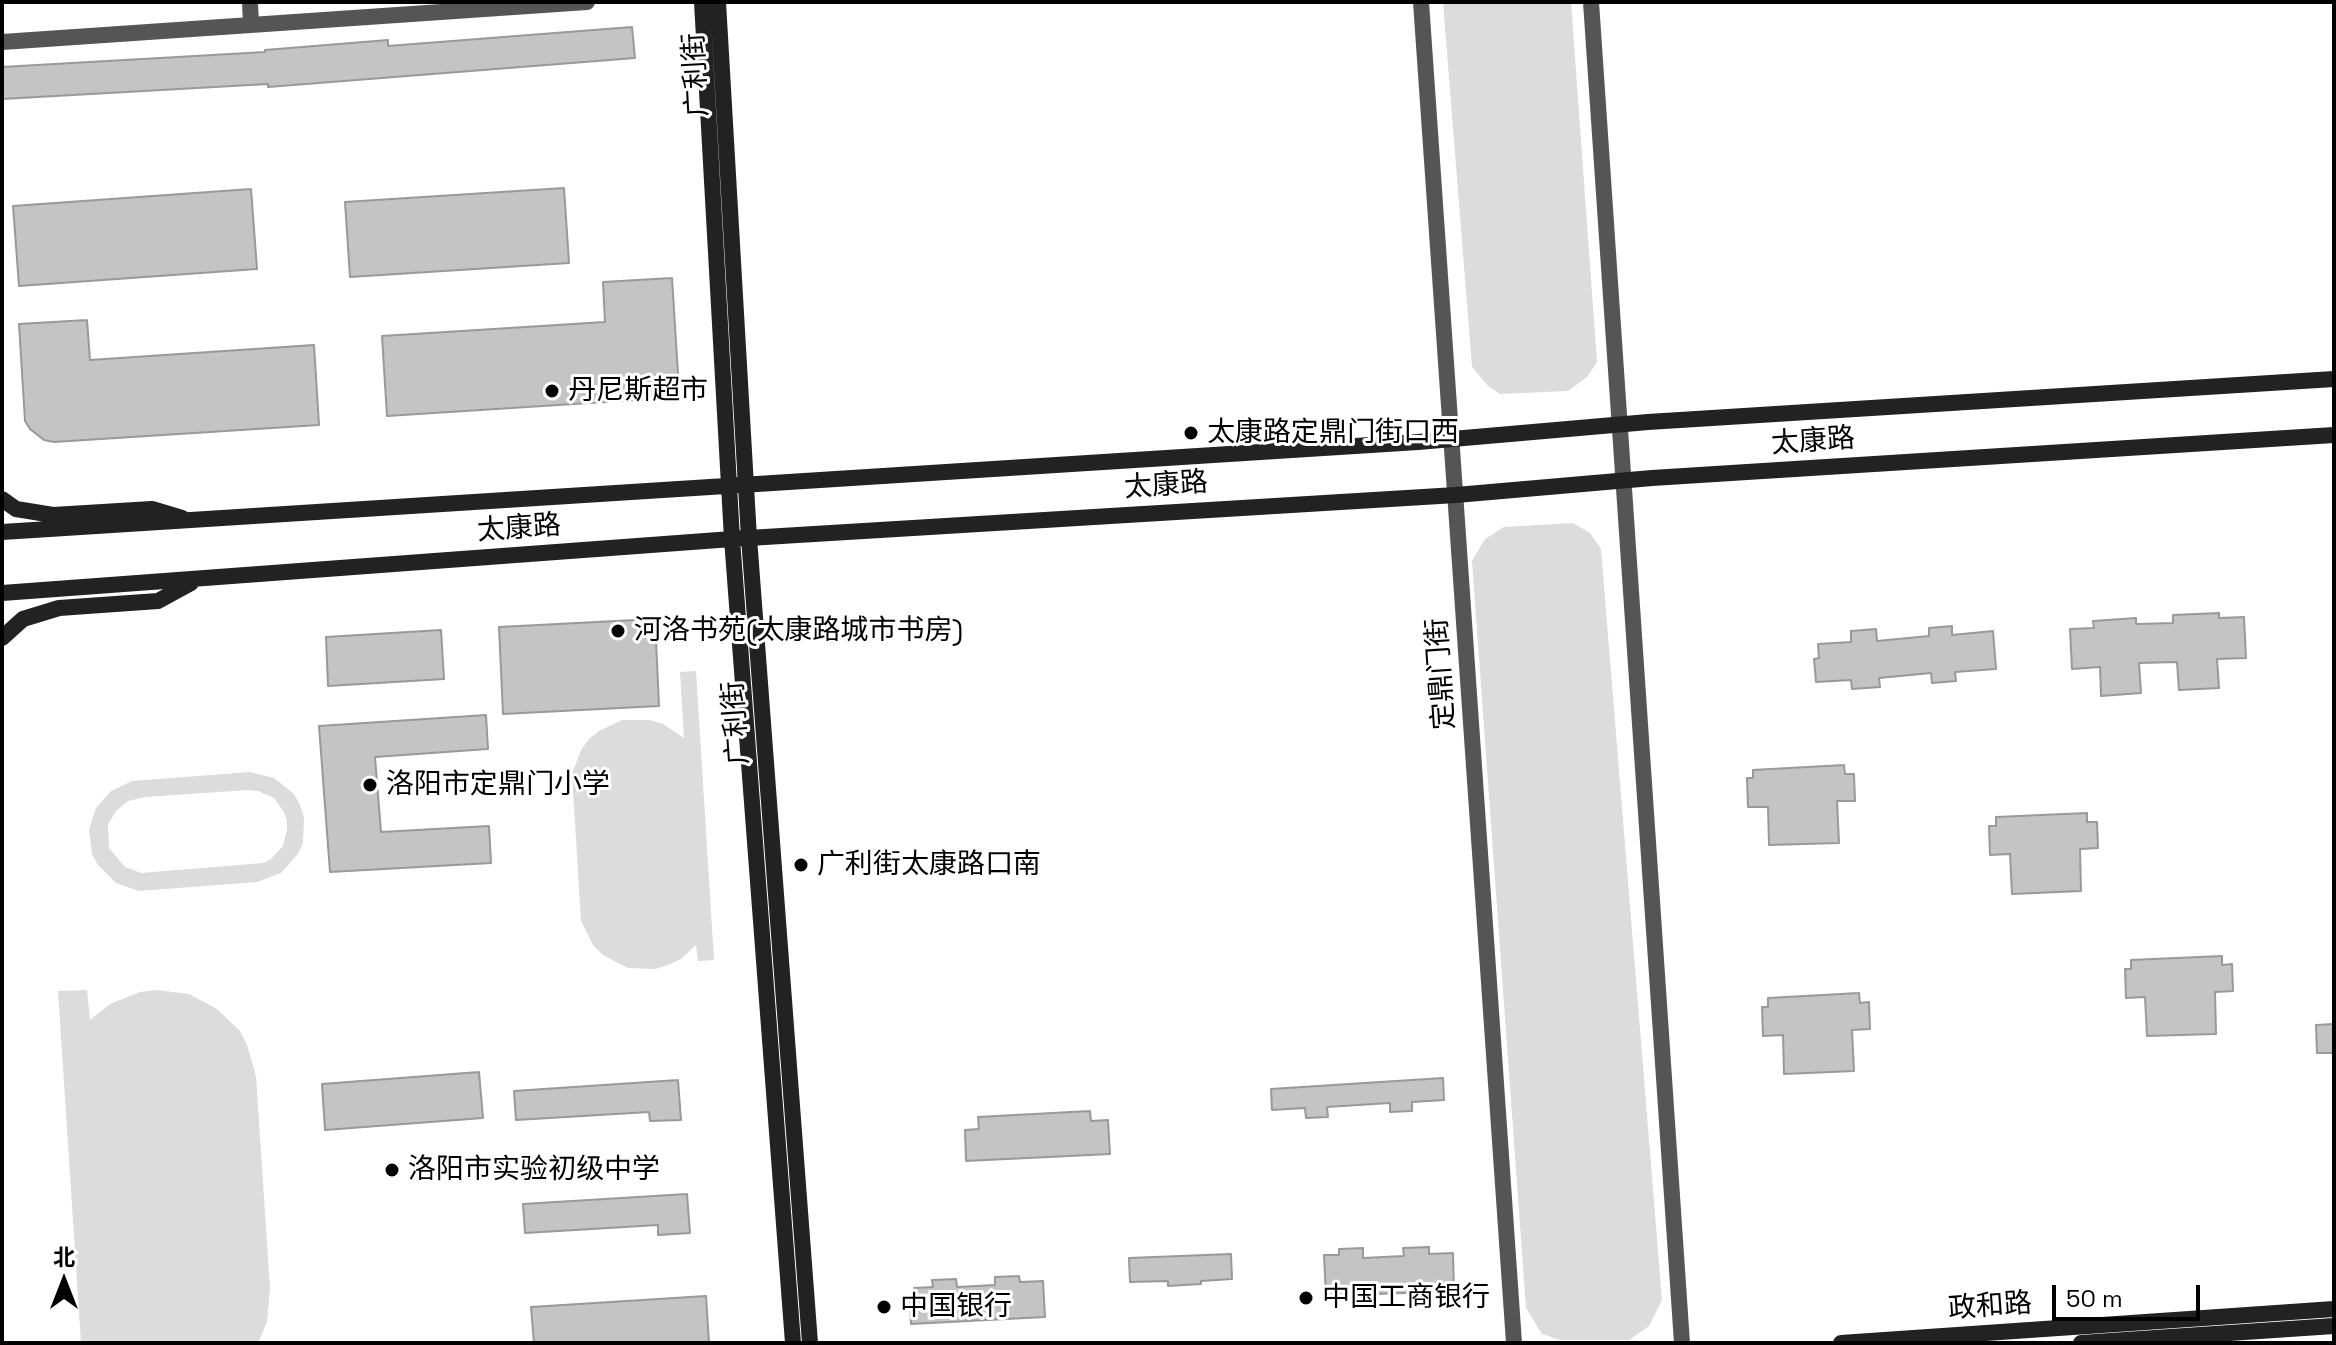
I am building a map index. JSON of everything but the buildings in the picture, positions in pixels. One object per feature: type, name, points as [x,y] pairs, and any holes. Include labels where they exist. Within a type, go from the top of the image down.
[{"type":"main road","name":"广利街","points":[[702,2],[738,485]]},
{"type":"main road","name":"广利街","points":[[718,2],[738,485],[793,1343]]},
{"type":"main road","name":"太康路","points":[[2,532],[1452,440],[1620,424],[2334,379]]},
{"type":"main road","name":"太康路","points":[[2,593],[741,538],[1456,495],[1624,480],[2334,435]]},
{"type":"main road","points":[[2,499],[16,509],[53,515],[152,509],[191,521]]},
{"type":"main road","name":"广利街","points":[[741,538],[810,1343]]},
{"type":"main road","points":[[2,638],[23,619],[59,608],[158,601],[198,579]]},
{"type":"main road","name":"政和路","points":[[1841,1343],[2334,1309]]},
{"type":"main road","points":[[2081,1343],[2334,1326]]},
{"type":"street","points":[[250,2],[251,25]]},
{"type":"street","points":[[2,42],[251,25],[383,9],[587,2]]},
{"type":"street","name":"定鼎门街","points":[[1421,2],[1514,1343]]},
{"type":"street","points":[[1591,2],[1682,1343]]},
{"type":"shaded area","points":[[1443,2],[1571,2],[1597,362],[1587,377],[1568,391],[1500,394],[1488,386],[1472,367]]},
{"type":"shaded area","points":[[1573,523],[1590,533],[1601,549],[1662,1300],[1649,1326],[1629,1340],[1560,1340],[1542,1334],[1526,1308],[1472,561],[1485,539],[1504,527]]},
{"type":"shaded area","points":[[696,671],[714,960],[698,961],[696,945],[681,959],[668,965],[655,969],[628,968],[603,955],[593,945],[581,921],[572,774],[589,739],[622,720],[650,720],[663,724],[684,738],[680,672]]},
{"type":"shaded area","points":[[250,772],[274,778],[294,794],[300,805],[304,817],[303,843],[298,854],[281,873],[257,882],[139,891],[116,883],[92,854],[89,830],[96,808],[111,791],[132,781]],"holes":[[[258,791],[274,798],[287,821],[283,846],[263,863],[141,873],[125,867],[109,848],[108,824],[116,811],[128,801],[146,797]]]},
{"type":"shaded area","points":[[87,990],[90,1020],[110,1004],[140,992],[157,990],[189,994],[217,1009],[240,1031],[247,1045],[256,1076],[270,1288],[267,1322],[258,1343],[81,1343],[58,991]]},
{"type":"place","name":"丹尼斯超市","points":[[552,391]]},
{"type":"place","name":"太康路定鼎门街口西","points":[[1191,433]]},
{"type":"place","name":"河洛书苑(太康路城市书房)","points":[[618,631]]},
{"type":"place","name":"洛阳市定鼎门小学","points":[[370,785]]},
{"type":"place","name":"广利街太康路口南","points":[[801,865]]},
{"type":"place","name":"洛阳市实验初级中学","points":[[392,1170]]},
{"type":"place","name":"中国工商银行","points":[[1306,1298]]},
{"type":"place","name":"中国银行","points":[[884,1307]]}]
